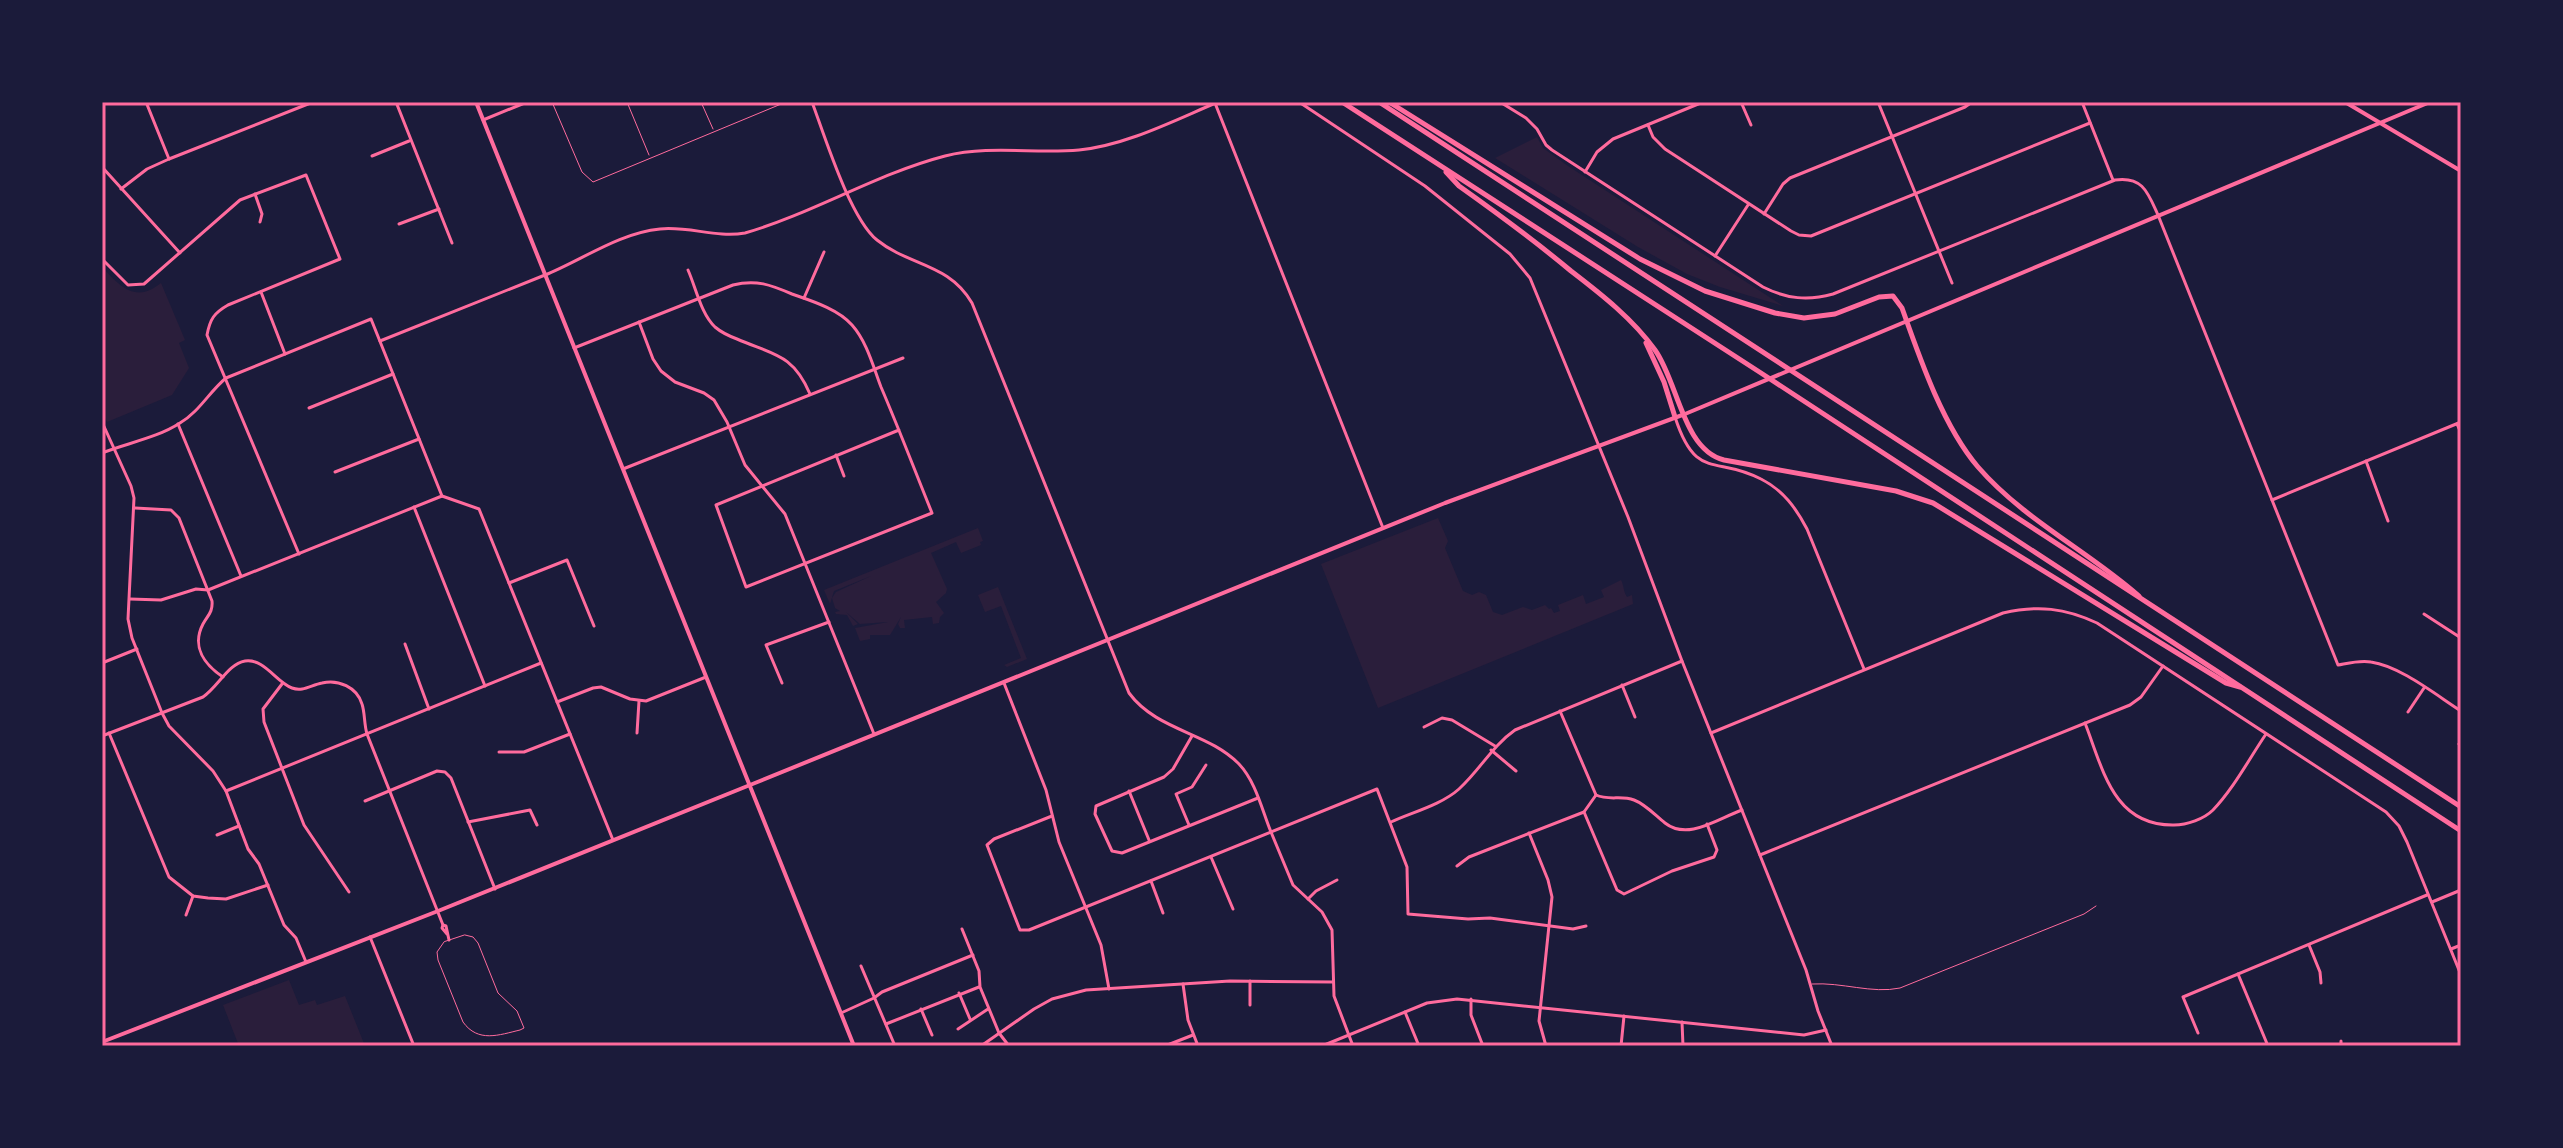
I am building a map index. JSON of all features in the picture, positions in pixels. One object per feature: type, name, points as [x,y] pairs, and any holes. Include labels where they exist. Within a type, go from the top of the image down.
[{"type":"highway","points":[[1342,102],[2461,831]]},
{"type":"highway","points":[[1379,102],[2461,807]]},
{"type":"highway","points":[[1389,102],[1640,259],[1693,286],[1775,313],[1804,318],[1835,314],[1890,295],[1900,304],[1948,421],[1978,467],[2010,498],[2129,587],[2152,608]]},
{"type":"highway","points":[[1438,164],[1459,186],[1613,305],[1654,348],[1700,446],[1717,458],[1891,490],[1941,507],[2226,683],[2244,688]]},
{"type":"highway","points":[[1644,338],[1664,382],[1675,417]]},
{"type":"main road","points":[[476,102],[854,1046]]},
{"type":"main road","points":[[2345,102],[2461,171]]},
{"type":"main road","points":[[102,1042],[495,889],[1490,485],[1685,414],[2430,102]]},
{"type":"street","points":[[146,102],[169,159]]},
{"type":"street","points":[[121,189],[147,169],[169,159],[313,102]]},
{"type":"street","points":[[396,102],[452,243]]},
{"type":"street","points":[[483,120],[527,102]]},
{"type":"street","points":[[812,102],[858,217],[875,238],[893,250],[945,274],[963,289],[970,300],[1134,699],[1150,715],[1232,757],[1245,772],[1293,885],[1329,921],[1335,1001],[1353,1046]]},
{"type":"street","points":[[380,341],[652,230],[677,229],[721,236],[745,233],[958,153],[997,149],[1065,151],[1103,145],[1216,102],[1383,528]]},
{"type":"street","points":[[1299,102],[1417,180],[1520,264],[1532,283],[1811,984],[1832,1046]]},
{"type":"street","points":[[1500,102],[1526,118],[1546,145],[1585,172],[1778,295],[1794,299],[1818,298],[2113,181],[2128,179],[2141,185],[2158,215],[2338,665],[2373,662],[2395,670],[2461,711]]},
{"type":"street","points":[[1585,172],[1605,144],[1703,102]]},
{"type":"street","points":[[1741,102],[1751,125]]},
{"type":"street","points":[[1878,102],[1952,283]]},
{"type":"street","points":[[1764,214],[1790,178],[1972,102]]},
{"type":"street","points":[[2082,102],[2113,181]]},
{"type":"street","points":[[1648,125],[1653,137],[1665,149],[1799,235],[1811,236],[2090,123]]},
{"type":"street","points":[[372,156],[411,141]]},
{"type":"street","points":[[102,167],[181,253]]},
{"type":"street","points":[[102,259],[128,285],[135,286],[151,280],[240,200],[306,175],[340,259],[215,312],[207,335],[299,554]]},
{"type":"street","points":[[255,194],[262,214],[260,222]]},
{"type":"street","points":[[1715,256],[1748,204]]},
{"type":"street","points":[[399,224],[439,209]]},
{"type":"street","points":[[804,298],[824,252]]},
{"type":"street","points":[[688,270],[714,326],[724,334],[785,359],[796,367],[810,395]]},
{"type":"street","points":[[574,348],[750,281],[766,283],[804,298],[852,325],[864,342],[874,369],[899,430],[932,513],[746,587],[716,505],[899,430]]},
{"type":"street","points":[[261,292],[285,354]]},
{"type":"street","points":[[102,453],[178,424],[193,414],[226,378],[371,319],[442,496]]},
{"type":"street","points":[[639,322],[661,371],[675,382],[714,400],[745,465],[785,514],[874,734]]},
{"type":"street","points":[[623,469],[903,358]]},
{"type":"street","points":[[309,408],[393,374]]},
{"type":"street","points":[[1675,417],[1683,440],[1699,459],[1712,466],[1759,477],[1796,508],[1864,669]]},
{"type":"street","points":[[102,422],[131,486],[135,508],[128,619],[137,649],[169,726],[213,771],[226,791],[248,849],[259,864],[284,925],[296,938],[306,962]]},
{"type":"street","points":[[2272,500],[2459,423],[2461,433]]},
{"type":"street","points":[[178,424],[242,577]]},
{"type":"street","points":[[335,472],[419,439]]},
{"type":"street","points":[[836,455],[844,476]]},
{"type":"street","points":[[2366,461],[2388,521]]},
{"type":"street","points":[[129,599],[161,600],[196,589],[208,590],[442,496],[479,509],[613,840]]},
{"type":"street","points":[[414,507],[485,686]]},
{"type":"street","points":[[135,508],[175,512],[213,607],[199,635],[198,644],[207,664],[223,677]]},
{"type":"street","points":[[509,583],[567,560],[594,626]]},
{"type":"street","points":[[1711,733],[2003,613],[2040,607],[2075,613],[2097,623],[2386,812],[2399,826],[2407,842],[2461,975]]},
{"type":"street","points":[[2424,614],[2461,638]]},
{"type":"street","points":[[782,683],[766,645],[829,622]]},
{"type":"street","points":[[405,644],[429,709]]},
{"type":"street","points":[[102,663],[137,649]]},
{"type":"street","points":[[1391,822],[1439,802],[1456,791],[1493,748],[1515,730],[1682,661]]},
{"type":"street","points":[[102,736],[203,697],[214,690],[237,663],[259,663],[283,683],[298,689],[330,682],[348,687],[362,703],[367,734],[449,940]]},
{"type":"street","points":[[226,791],[541,663]]},
{"type":"street","points":[[1760,855],[2130,705],[2141,697],[2163,666]]},
{"type":"street","points":[[557,702],[601,687],[639,701],[654,699],[706,677]]},
{"type":"street","points":[[1003,681],[1046,790],[1059,842],[1104,955],[1109,989]]},
{"type":"street","points":[[283,683],[263,709],[263,715],[304,825],[349,892]]},
{"type":"street","points":[[1622,685],[1635,717]]},
{"type":"street","points":[[2408,712],[2424,688]]},
{"type":"street","points":[[637,733],[639,701]]},
{"type":"street","points":[[1560,710],[1596,795]]},
{"type":"street","points":[[1424,727],[1442,718],[1452,720],[1493,748],[1516,771]]},
{"type":"street","points":[[2085,723],[2114,795],[2122,806],[2133,815],[2164,825],[2180,825],[2211,813],[2267,733]]},
{"type":"street","points":[[109,733],[169,877],[193,896],[226,899],[268,885]]},
{"type":"street","points":[[499,752],[524,752],[570,734]]},
{"type":"street","points":[[1192,736],[1173,769],[1164,777],[1097,804],[1094,808],[1113,852],[1122,853],[1258,798]]},
{"type":"street","points":[[1189,825],[1176,794],[1192,787],[1206,765]]},
{"type":"street","points":[[365,801],[437,771],[445,772],[451,778],[495,889]]},
{"type":"street","points":[[1052,816],[994,839],[987,845],[1020,930],[1029,930],[1377,789],[1407,867],[1408,914],[1490,918],[1573,929],[1586,926]]},
{"type":"street","points":[[1129,791],[1149,842]]},
{"type":"street","points":[[1596,795],[1634,800],[1671,828],[1689,831],[1742,810]]},
{"type":"street","points":[[1457,866],[1469,857],[1584,812],[1596,795]]},
{"type":"street","points":[[468,822],[530,810],[537,825]]},
{"type":"street","points":[[1584,812],[1620,893],[1627,893],[1717,854],[1707,824]]},
{"type":"street","points":[[217,835],[239,826]]},
{"type":"street","points":[[1529,833],[1551,889],[1540,1007],[1540,1028],[1546,1046]]},
{"type":"street","points":[[1211,857],[1233,909]]},
{"type":"street","points":[[1308,899],[1337,880]]},
{"type":"street","points":[[1151,881],[1163,913]]},
{"type":"street","points":[[2432,902],[2461,890]]},
{"type":"street","points":[[2198,1033],[2183,997],[2429,894]]},
{"type":"street","points":[[186,915],[193,896]]},
{"type":"street","points":[[962,929],[979,971],[980,987],[999,1033],[1009,1046]]},
{"type":"street","points":[[370,937],[414,1046]]},
{"type":"street","points":[[2309,945],[2321,983]]},
{"type":"street","points":[[2451,949],[2461,945]]},
{"type":"street","points":[[841,1013],[882,992],[973,955]]},
{"type":"street","points":[[861,966],[895,1046]]},
{"type":"street","points":[[2238,974],[2268,1046]]},
{"type":"street","points":[[981,1046],[1034,1009],[1071,992],[1250,981],[1333,982]]},
{"type":"street","points":[[1250,981],[1250,1005]]},
{"type":"street","points":[[1183,984],[1184,1003],[1198,1046]]},
{"type":"street","points":[[886,1024],[980,987]]},
{"type":"street","points":[[959,993],[970,1021]]},
{"type":"street","points":[[1322,1046],[1442,1000],[1471,999],[1804,1035],[1826,1030]]},
{"type":"street","points":[[1471,999],[1471,1015],[1483,1046]]},
{"type":"street","points":[[958,1029],[989,1008]]},
{"type":"street","points":[[921,1009],[932,1035]]},
{"type":"street","points":[[1405,1012],[1419,1046]]},
{"type":"street","points":[[1621,1046],[1624,1016]]},
{"type":"street","points":[[1682,1022],[1683,1046]]},
{"type":"street","points":[[1165,1046],[1193,1035]]},
{"type":"lane","points":[[552,102],[582,172],[593,182],[786,102]]},
{"type":"lane","points":[[627,102],[650,157]]},
{"type":"lane","points":[[701,102],[714,132]]},
{"type":"lane","points":[[1811,984],[1827,983],[1888,991],[1900,988],[2084,914],[2096,906]]},
{"type":"lane","points":[[465,935],[476,939],[498,993],[517,1011],[524,1028],[484,1037],[466,1026],[437,956],[440,946],[449,940],[465,935]]},
{"type":"shaded area","points":[[1537,137],[1543,148],[1568,166],[1783,306],[1687,274],[1495,158]]},
{"type":"shaded area","points":[[102,267],[128,290],[143,292],[161,283],[185,340],[179,343],[189,368],[172,395],[107,422],[102,417]]},
{"type":"shaded area","points":[[1438,518],[1448,541],[1445,548],[1463,591],[1486,595],[1493,612],[1502,615],[1523,607],[1532,610],[1545,605],[1554,613],[1560,611],[1558,605],[1583,595],[1586,604],[1604,597],[1601,590],[1621,580],[1627,597],[1632,595],[1633,604],[1378,708],[1321,564]]},
{"type":"shaded area","points":[[978,528],[983,541],[981,545],[961,553],[956,542],[931,553],[947,589],[936,602],[944,613],[939,623],[933,624],[932,617],[904,620],[905,628],[900,628],[901,617],[890,635],[870,635],[870,639],[860,641],[855,628],[888,622],[860,624],[846,612],[858,624],[853,626],[847,615],[836,614],[840,611],[835,608],[832,598],[836,592],[871,576],[834,591],[830,604],[824,590]]},
{"type":"shaded area","points":[[998,587],[1027,659],[1007,667],[1004,665],[1021,658],[1001,606],[985,612],[978,595]]},
{"type":"shaded area","points":[[289,980],[299,1005],[315,1000],[317,1005],[345,996],[365,1046],[239,1046],[223,1005]]}]
